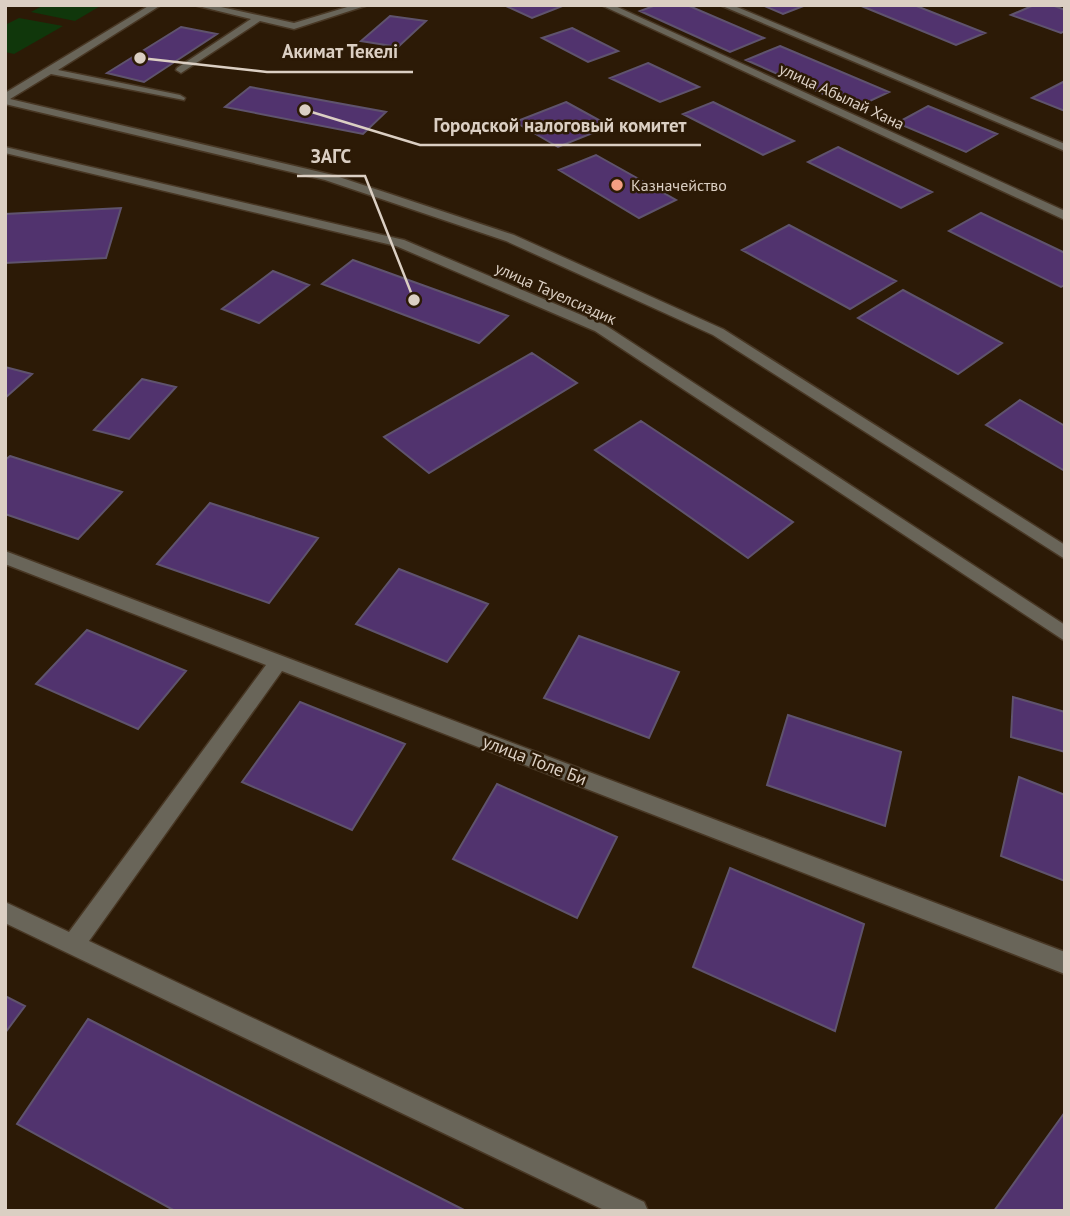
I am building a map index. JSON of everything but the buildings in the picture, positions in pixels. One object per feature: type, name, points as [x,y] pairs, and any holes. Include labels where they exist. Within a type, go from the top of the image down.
[{"type":"street","points":[[5,99],[157,5]]},
{"type":"street","points":[[198,5],[294,26],[364,5]]},
{"type":"street","name":"улица Абылай Хана","points":[[605,5],[1065,216]]},
{"type":"street","name":"улица Абылай Хана","points":[[724,5],[1065,148]]},
{"type":"street","points":[[181,70],[259,18]]},
{"type":"street","points":[[49,71],[180,98]]},
{"type":"street","name":"улица Тауелсиздик","points":[[5,99],[329,177],[510,238],[718,332],[1065,553]]},
{"type":"street","name":"улица Тауелсиздик","points":[[5,150],[400,243],[600,328],[1065,634]]},
{"type":"street","name":"улица Толе Би","points":[[5,558],[1065,963]]},
{"type":"street","points":[[73,945],[278,662]]},
{"type":"street","points":[[5,912],[635,1211]]},
{"type":"green space","points":[[44,5],[102,5],[75,21],[31,12]]},
{"type":"green space","points":[[19,18],[63,26],[14,54],[5,52],[5,25]]},
{"type":"place","name":"Акимат Текелі","points":[[140,58]]},
{"type":"place","name":"Городской налоговый комитет","points":[[305,110]]},
{"type":"place","name":"Казначейство","points":[[617,185]]},
{"type":"place","name":"ЗАГС","points":[[414,300]]}]
